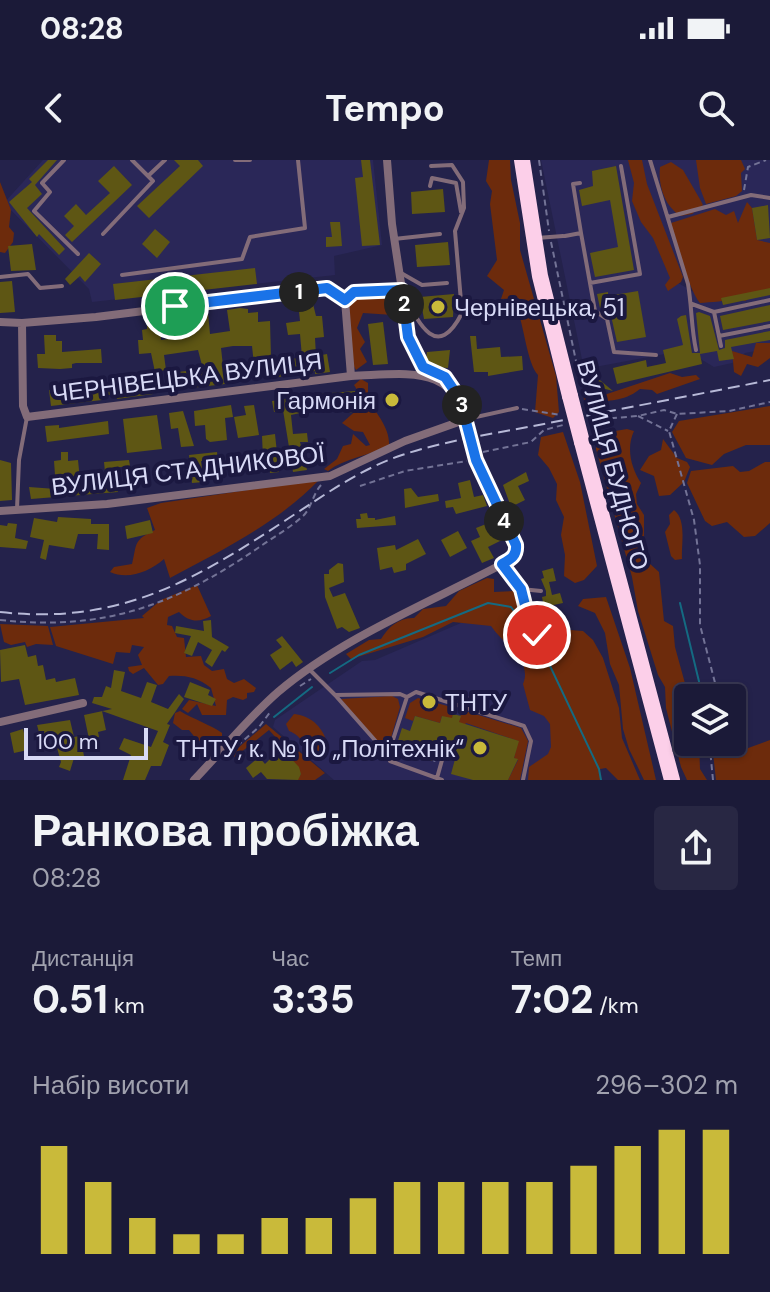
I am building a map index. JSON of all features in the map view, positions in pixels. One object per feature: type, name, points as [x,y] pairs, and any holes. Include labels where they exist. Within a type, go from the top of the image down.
[{"type":"highway","name":"ВУЛИЦЯ БУДНОГО","points":[[522,160],[542,238],[570,396],[672,780]]},
{"type":"street","points":[[0,322],[96,317],[327,288],[345,300],[354,292],[402,290],[387,160]]},
{"type":"street","name":"ЧЕРНІВЕЦЬКА ВУЛИЦЯ","points":[[345,300],[351,376]]},
{"type":"street","name":"ЧЕРНІВЕЦЬКА ВУЛИЦЯ","points":[[22,323],[23,406],[27,417],[351,376],[414,374],[433,377],[448,386],[460,399],[475,457],[516,545],[517,552],[512,559],[502,564]]},
{"type":"street","name":"ВУЛИЦЯ СТАДНИКОВОЇ","points":[[0,511],[107,504],[330,476],[405,441],[467,419]]},
{"type":"street","points":[[194,780],[258,711],[357,640],[502,564]]},
{"type":"street","points":[[0,722],[83,703]]},
{"type":"lane","points":[[64,160],[42,183],[50,192],[34,211],[78,254]]},
{"type":"lane","points":[[103,234],[153,181],[132,160]]},
{"type":"lane","points":[[148,176],[165,160]]},
{"type":"lane","points":[[235,160],[250,160]]},
{"type":"lane","points":[[122,275],[242,259],[250,237],[305,228],[298,160]]},
{"type":"lane","points":[[650,160],[692,304],[689,319],[696,350]]},
{"type":"lane","points":[[402,290],[419,325],[430,335],[438,337],[455,326],[462,313],[455,231],[462,214],[463,182],[452,165],[431,163],[430,186]]},
{"type":"lane","points":[[590,283],[640,274],[621,166]]},
{"type":"lane","points":[[432,178],[456,183],[462,214]]},
{"type":"lane","points":[[580,183],[573,184],[595,311],[607,319],[614,352],[656,355]]},
{"type":"lane","points":[[668,217],[744,197],[770,198]]},
{"type":"lane","points":[[542,238],[581,233]]},
{"type":"lane","points":[[394,239],[440,234]]},
{"type":"lane","points":[[399,272],[422,285],[447,283]]},
{"type":"lane","points":[[0,277],[28,274],[40,288],[62,286]]},
{"type":"lane","points":[[692,304],[714,312],[770,300]]},
{"type":"lane","points":[[714,312],[721,346]]},
{"type":"lane","points":[[719,336],[770,326]]},
{"type":"lane","points":[[467,419],[517,408]]},
{"type":"lane","points":[[17,509],[19,460],[27,417]]},
{"type":"lane","points":[[502,564],[521,589],[541,591]]},
{"type":"lane","points":[[312,672],[388,755],[390,761],[440,779],[444,753]]},
{"type":"lane","points":[[388,755],[407,697],[416,692],[518,723],[528,732],[530,754],[523,780]]},
{"type":"lane","points":[[335,695],[400,694],[407,697]]},
{"type":"lane","points":[[465,705],[471,697]]},
{"type":"path","points":[[539,160],[542,238],[591,410],[588,410]]},
{"type":"path","points":[[744,197],[748,167],[766,160]]},
{"type":"path","points":[[402,290],[408,337],[423,367],[434,372]]},
{"type":"path","points":[[591,420],[638,416],[664,410],[677,414],[729,411],[770,402]]},
{"type":"path","points":[[517,408],[561,415]]},
{"type":"path","points":[[677,414],[669,431],[694,520],[700,565],[700,625],[715,684]]},
{"type":"path","points":[[638,416],[669,431]]},
{"type":"path","points":[[360,486],[405,471],[531,442],[544,430],[563,425]]},
{"type":"path","points":[[0,620],[53,623],[97,621],[166,601],[222,573],[306,514],[315,493],[330,476]]},
{"type":"path","points":[[521,589],[528,617],[537,635]]},
{"type":"path","points":[[297,688],[312,672]]},
{"type":"path","points":[[238,746],[259,727],[273,707]]},
{"type":"path","points":[[433,756],[433,763]]},
{"type":"path","points":[[711,756],[713,780]]},
{"type":"shaded area","points":[[43,160],[373,160],[382,245],[334,256],[335,275],[92,302],[89,289],[4,203]]},
{"type":"shaded area","points":[[489,160],[510,160],[520,223],[520,250],[556,376],[559,412],[553,418],[535,412],[538,375],[531,362],[516,306],[519,298],[501,299],[504,290],[487,276],[497,260],[490,204],[492,191],[486,181]]},
{"type":"shaded area","points":[[541,160],[770,160],[770,256],[671,279],[701,296],[770,283],[770,348],[745,353],[732,363],[714,367],[689,352],[681,351],[584,369]]},
{"type":"shaded area","points":[[628,160],[642,160],[647,184],[683,277],[668,291],[665,285],[670,278],[653,238],[641,222],[632,201],[634,183]]},
{"type":"shaded area","points":[[696,160],[741,160],[745,169],[741,173],[742,191],[736,196],[706,204]]},
{"type":"shaded area","points":[[671,162],[683,170],[703,205],[692,214],[680,216],[663,194],[660,167]]},
{"type":"shaded area","points":[[0,182],[11,210],[9,227],[14,233],[13,242],[5,253],[0,252]]},
{"type":"shaded area","points":[[747,202],[752,208],[757,240],[770,243],[770,292],[758,293],[745,301],[736,297],[700,303],[687,277],[671,223],[715,209],[726,215],[734,211],[738,223]]},
{"type":"shaded area","points":[[359,294],[397,299],[401,310],[393,315],[363,313],[357,328],[365,342],[360,349],[367,362],[356,370],[352,363],[347,301]]},
{"type":"shaded area","points":[[756,343],[770,343],[770,358],[758,367],[747,364],[741,376],[734,372],[732,351],[752,357]]},
{"type":"shaded area","points":[[670,373],[682,377],[696,375],[700,379],[657,394],[652,390],[640,389],[627,397],[593,406],[585,402],[582,393],[596,390],[604,395]]},
{"type":"shaded area","points":[[361,379],[368,383],[368,401],[385,427],[389,445],[328,471],[324,469],[337,459],[343,446],[351,444],[353,434],[366,446],[370,445],[363,432],[354,431],[342,423],[360,407],[361,396],[354,385]]},
{"type":"shaded area","points":[[770,406],[770,445],[746,445],[724,454],[712,465],[686,458],[672,432],[679,421]]},
{"type":"shaded area","points":[[627,429],[634,431],[630,451],[641,483],[636,494],[637,504],[644,515],[644,551],[649,563],[659,572],[664,621],[673,626],[685,684],[674,684],[674,739],[666,708],[665,687],[658,675],[638,611],[632,577],[596,449],[598,434]]},
{"type":"shaded area","points":[[563,432],[580,482],[597,566],[584,580],[575,583],[564,576],[565,555],[561,535],[564,517],[556,500],[557,484],[538,455],[541,437]]},
{"type":"shaded area","points":[[663,439],[677,458],[687,462],[690,467],[684,482],[670,495],[659,496],[654,476],[640,470],[649,456],[661,450]]},
{"type":"shaded area","points":[[770,462],[770,523],[755,536],[744,537],[727,522],[712,526],[705,521],[687,483],[691,471],[733,466],[740,472],[749,471]]},
{"type":"shaded area","points":[[320,479],[268,522],[170,578],[164,559],[138,573],[124,575],[110,572],[114,567],[132,564],[139,540],[155,530],[147,508],[161,503]]},
{"type":"shaded area","points":[[674,510],[681,520],[682,533],[682,559],[675,560],[671,556],[665,532],[670,524],[669,515]]},
{"type":"shaded area","points":[[487,578],[494,579],[494,592],[515,591],[527,597],[535,616],[545,628],[583,631],[593,640],[603,658],[619,708],[622,738],[640,780],[618,780],[606,768],[600,769],[600,780],[528,780],[529,767],[548,754],[551,747],[550,724],[544,716],[530,710],[521,661],[491,626],[453,622],[423,637],[351,659],[346,654],[369,640],[381,639],[395,624],[414,618],[423,609],[446,606],[459,591]]},
{"type":"shaded area","points":[[197,585],[211,616],[194,620],[179,612],[168,617],[167,625],[172,626],[177,637],[184,638],[186,657],[201,656],[204,665],[212,671],[224,669],[227,679],[234,683],[244,679],[256,688],[254,692],[247,693],[247,698],[243,700],[233,697],[227,700],[226,715],[202,715],[197,704],[188,713],[182,709],[189,700],[216,706],[211,688],[201,681],[186,676],[169,676],[158,685],[144,668],[133,674],[129,671],[128,667],[142,665],[138,655],[144,647],[132,645],[130,653],[116,652],[113,664],[56,646],[50,627],[144,618],[142,616],[161,600]]},
{"type":"shaded area","points":[[606,597],[630,668],[656,780],[644,780],[629,749],[623,729],[619,685],[610,664],[605,633],[595,613],[578,606],[583,599]]},
{"type":"shaded area","name":"ТНТУ","points":[[491,610],[510,614],[583,780],[334,780],[273,727],[275,720],[362,661],[375,660]]},
{"type":"shaded area","points":[[0,624],[48,626],[53,645],[27,647],[25,642],[11,645],[4,642]]},
{"type":"shaded area","points":[[392,696],[398,699],[400,707],[388,748],[384,751],[341,699]]},
{"type":"shaded area","points":[[418,698],[455,708],[451,722],[442,716],[440,723],[415,716],[413,721],[405,718],[410,703]]},
{"type":"shaded area","points":[[462,710],[521,728],[528,741],[520,780],[508,780],[518,760],[514,758],[518,741],[466,723],[464,726],[458,725]]},
{"type":"shaded area","points":[[180,711],[218,730],[222,737],[212,744],[197,740],[189,730],[182,730],[173,723],[175,713]]},
{"type":"shaded area","points":[[294,714],[307,717],[320,729],[328,746],[324,751],[313,750],[289,731],[286,724]]},
{"type":"shaded area","points":[[266,724],[325,773],[315,780],[297,780],[301,774],[286,753],[272,757],[269,749],[279,741],[269,730],[235,757],[231,754]]},
{"type":"shaded area","points":[[770,740],[770,780],[716,780],[713,756],[746,756],[746,749]]},
{"type":"shaded area","points":[[678,756],[700,756],[700,769],[707,780],[687,780]]},
{"type":"building","points":[[48,160],[57,160],[35,185],[42,194],[27,208],[65,249],[59,255],[39,234],[37,237],[9,202],[32,182],[29,179]]},
{"type":"building","points":[[174,160],[198,160],[203,166],[149,218],[137,206],[180,166]]},
{"type":"building","points":[[361,160],[370,160],[380,245],[362,246],[355,178],[363,177]]},
{"type":"building","points":[[114,166],[132,185],[72,242],[65,235],[74,226],[64,216],[76,204],[86,215],[110,193],[98,181]]},
{"type":"building","points":[[616,166],[634,270],[595,277],[590,253],[618,247],[610,200],[582,206],[579,190],[593,186],[592,171]]},
{"type":"building","points":[[443,189],[445,212],[412,214],[411,192]]},
{"type":"building","points":[[768,205],[770,238],[757,240],[752,208]]},
{"type":"building","points":[[330,222],[340,222],[342,246],[326,247],[326,237],[332,237]]},
{"type":"building","points":[[155,229],[170,242],[157,258],[142,244]]},
{"type":"building","name":"Чернівецька, 51","points":[[448,242],[450,265],[417,267],[415,245]]},
{"type":"building","points":[[32,244],[36,270],[11,271],[8,246]]},
{"type":"building","points":[[89,253],[101,264],[85,282],[80,276],[70,285],[65,279]]},
{"type":"building","points":[[255,268],[257,284],[115,300],[113,284]]},
{"type":"building","points":[[12,281],[15,312],[0,313],[0,282]]},
{"type":"building","points":[[770,288],[770,295],[723,305],[721,298]]},
{"type":"building","points":[[638,291],[646,337],[617,342],[609,307],[600,308],[597,294],[608,292],[608,296]]},
{"type":"building","name":"Чернівецька, 51","points":[[454,294],[453,317],[424,319],[420,297]]},
{"type":"building","points":[[312,300],[316,316],[322,316],[324,337],[315,338],[316,356],[327,354],[330,372],[315,374],[315,371],[267,379],[264,363],[254,365],[252,346],[233,346],[221,348],[225,384],[191,388],[190,379],[179,380],[178,372],[203,369],[198,350],[164,355],[166,370],[155,372],[151,353],[139,354],[138,340],[143,340],[142,330],[147,329],[147,322],[160,322],[161,340],[182,337],[180,317],[197,314],[208,313],[210,334],[230,331],[227,310],[240,308],[248,309],[248,313],[258,312],[258,322],[270,321],[271,358],[280,358],[280,361],[302,357],[300,334],[288,335],[286,323],[300,321],[298,302]]},
{"type":"building","points":[[770,305],[770,321],[723,330],[720,316]]},
{"type":"building","points":[[696,313],[710,316],[719,350],[725,348],[725,340],[770,331],[770,340],[731,347],[734,359],[719,361],[717,351],[700,354],[702,364],[617,384],[613,368],[646,360],[647,367],[666,363],[663,350],[683,345],[677,319],[681,316],[686,315],[692,353],[700,353]]},
{"type":"building","points":[[383,322],[388,364],[373,365],[368,324]]},
{"type":"building","points":[[44,335],[56,335],[56,341],[62,341],[62,352],[101,349],[102,363],[76,363],[72,364],[72,368],[60,369],[38,368],[37,354],[45,354]]},
{"type":"building","points":[[470,336],[476,336],[477,349],[500,347],[501,357],[522,356],[523,370],[488,376],[488,372],[474,372]]},
{"type":"building","points":[[450,350],[448,368],[425,366],[427,352]]},
{"type":"building","points":[[593,369],[595,376],[613,391],[594,386],[585,389],[582,371]]},
{"type":"building","points":[[128,378],[128,382],[151,379],[153,394],[117,399],[116,394],[101,396],[102,400],[51,406],[49,390],[68,388],[68,394],[91,391],[112,387],[111,381]]},
{"type":"building","points":[[355,391],[356,395],[360,394],[361,411],[347,413],[346,406],[321,409],[319,394]]},
{"type":"building","points":[[303,396],[305,412],[291,415],[293,434],[307,433],[308,442],[300,442],[307,470],[293,472],[283,410],[274,412],[272,401]]},
{"type":"building","points":[[231,405],[233,417],[225,418],[227,440],[210,442],[206,439],[205,425],[195,426],[194,411]]},
{"type":"building","points":[[254,405],[259,435],[238,438],[234,417],[246,415],[244,406]]},
{"type":"building","points":[[183,411],[194,446],[181,447],[178,428],[171,429],[169,413]]},
{"type":"building","points":[[157,415],[162,449],[127,453],[123,419]]},
{"type":"building","points":[[108,421],[109,434],[47,442],[45,426],[59,425],[59,428]]},
{"type":"building","points":[[275,434],[279,472],[270,473],[268,458],[263,458],[262,436]]},
{"type":"building","points":[[61,452],[68,452],[68,461],[78,460],[80,480],[91,478],[92,484],[106,482],[104,462],[129,460],[130,466],[112,468],[118,492],[31,499],[29,487],[56,489],[54,461],[61,460]]},
{"type":"building","points":[[217,452],[218,460],[201,461],[204,482],[192,483],[189,455]]},
{"type":"building","points":[[0,460],[11,463],[12,500],[0,501]]},
{"type":"building","points":[[526,472],[529,481],[518,486],[525,500],[511,507],[503,485]]},
{"type":"building","points":[[470,480],[474,497],[483,495],[487,506],[456,514],[453,507],[446,508],[445,501],[461,498],[458,483]]},
{"type":"building","points":[[411,488],[418,497],[438,494],[439,501],[405,508],[404,489]]},
{"type":"building","points":[[367,513],[368,518],[375,520],[395,516],[396,525],[357,528],[356,519],[361,519],[360,514]]},
{"type":"building","points":[[58,517],[91,519],[91,524],[109,524],[109,550],[97,549],[98,534],[78,534],[74,549],[49,545],[46,560],[40,558],[44,540],[30,537],[34,518],[57,522]]},
{"type":"building","points":[[150,520],[153,533],[127,539],[125,526]]},
{"type":"building","points":[[496,520],[504,539],[488,547],[494,558],[482,563],[471,541],[480,537],[476,528]]},
{"type":"building","points":[[8,523],[17,524],[15,538],[28,541],[26,549],[0,547],[0,525],[7,526]]},
{"type":"building","points":[[458,531],[467,548],[450,557],[441,540]]},
{"type":"building","points":[[418,539],[426,554],[406,564],[406,570],[394,573],[392,567],[380,570],[377,548],[395,545],[396,550]]},
{"type":"building","points":[[338,563],[343,564],[344,582],[329,588],[333,597],[345,593],[360,628],[349,632],[342,627],[337,629],[325,597],[324,574],[329,574],[329,570]]},
{"type":"building","points":[[553,568],[556,581],[549,582],[552,595],[560,593],[563,603],[544,607],[542,597],[546,596],[546,591],[541,579],[544,578],[542,571]]},
{"type":"building","points":[[211,620],[212,637],[229,647],[225,652],[222,650],[212,667],[205,662],[212,650],[198,642],[192,656],[184,653],[191,636],[175,633],[176,626],[204,631],[203,621]]},
{"type":"building","points":[[282,636],[303,662],[296,667],[292,661],[280,670],[270,655],[282,647],[276,640]]},
{"type":"building","points":[[25,645],[28,657],[36,655],[38,666],[43,665],[46,680],[55,678],[56,682],[75,678],[79,695],[25,705],[19,679],[1,682],[0,650]]},
{"type":"building","points":[[114,670],[125,672],[121,691],[141,698],[147,682],[157,685],[151,702],[168,709],[179,694],[184,699],[167,724],[170,725],[163,742],[169,745],[161,766],[151,766],[145,780],[123,780],[131,755],[119,749],[124,738],[151,747],[158,731],[102,711],[112,709],[92,703],[94,697],[102,697],[106,686],[111,688]]},
{"type":"building","points":[[190,682],[210,690],[208,695],[216,699],[212,706],[184,697]]},
{"type":"building","points":[[102,711],[106,730],[98,732],[99,737],[89,739],[84,715]]},
{"type":"building","name":"ТНТУ, к. № 10 „Політехнік“","points":[[453,714],[461,716],[459,722],[519,741],[514,758],[518,759],[508,780],[473,780],[451,774],[457,752],[445,748],[436,746],[432,761],[395,750],[402,728],[410,731],[415,716],[440,723],[442,716],[452,718]]},
{"type":"building","points":[[70,720],[74,737],[80,736],[84,756],[74,758],[70,771],[59,767],[61,762],[54,737],[41,740],[37,725]]},
{"type":"building","points":[[23,729],[28,750],[14,753],[10,733]]},
{"type":"building","points":[[286,753],[299,767],[301,774],[298,780],[267,779],[261,772],[253,778],[246,768],[259,757],[265,764],[272,757]]},
{"type":"waterway","points":[[330,673],[359,655],[488,603],[511,607],[541,647],[599,769],[601,780]]},
{"type":"waterway","points":[[680,603],[700,684]]},
{"type":"waterway","points":[[274,717],[312,687]]},
{"type":"railway","points":[[0,612],[81,612],[152,594],[218,562],[357,475],[419,450],[770,380]]},
{"type":"place","name":"Чернівецька, 51","points":[[438,307]]},
{"type":"place","name":"Гармонія","points":[[392,400]]},
{"type":"place","name":"ТНТУ","points":[[429,702]]},
{"type":"place","name":"ТНТУ, к. № 10 „Політехнік“","points":[[480,748]]},
{"type":"route","points":[[175,306],[327,288],[345,300],[354,292],[402,290],[408,337],[423,367],[445,377],[448,386],[460,399],[476,460],[516,545],[517,552],[512,559],[502,564],[521,589],[528,617],[537,635]]}]
